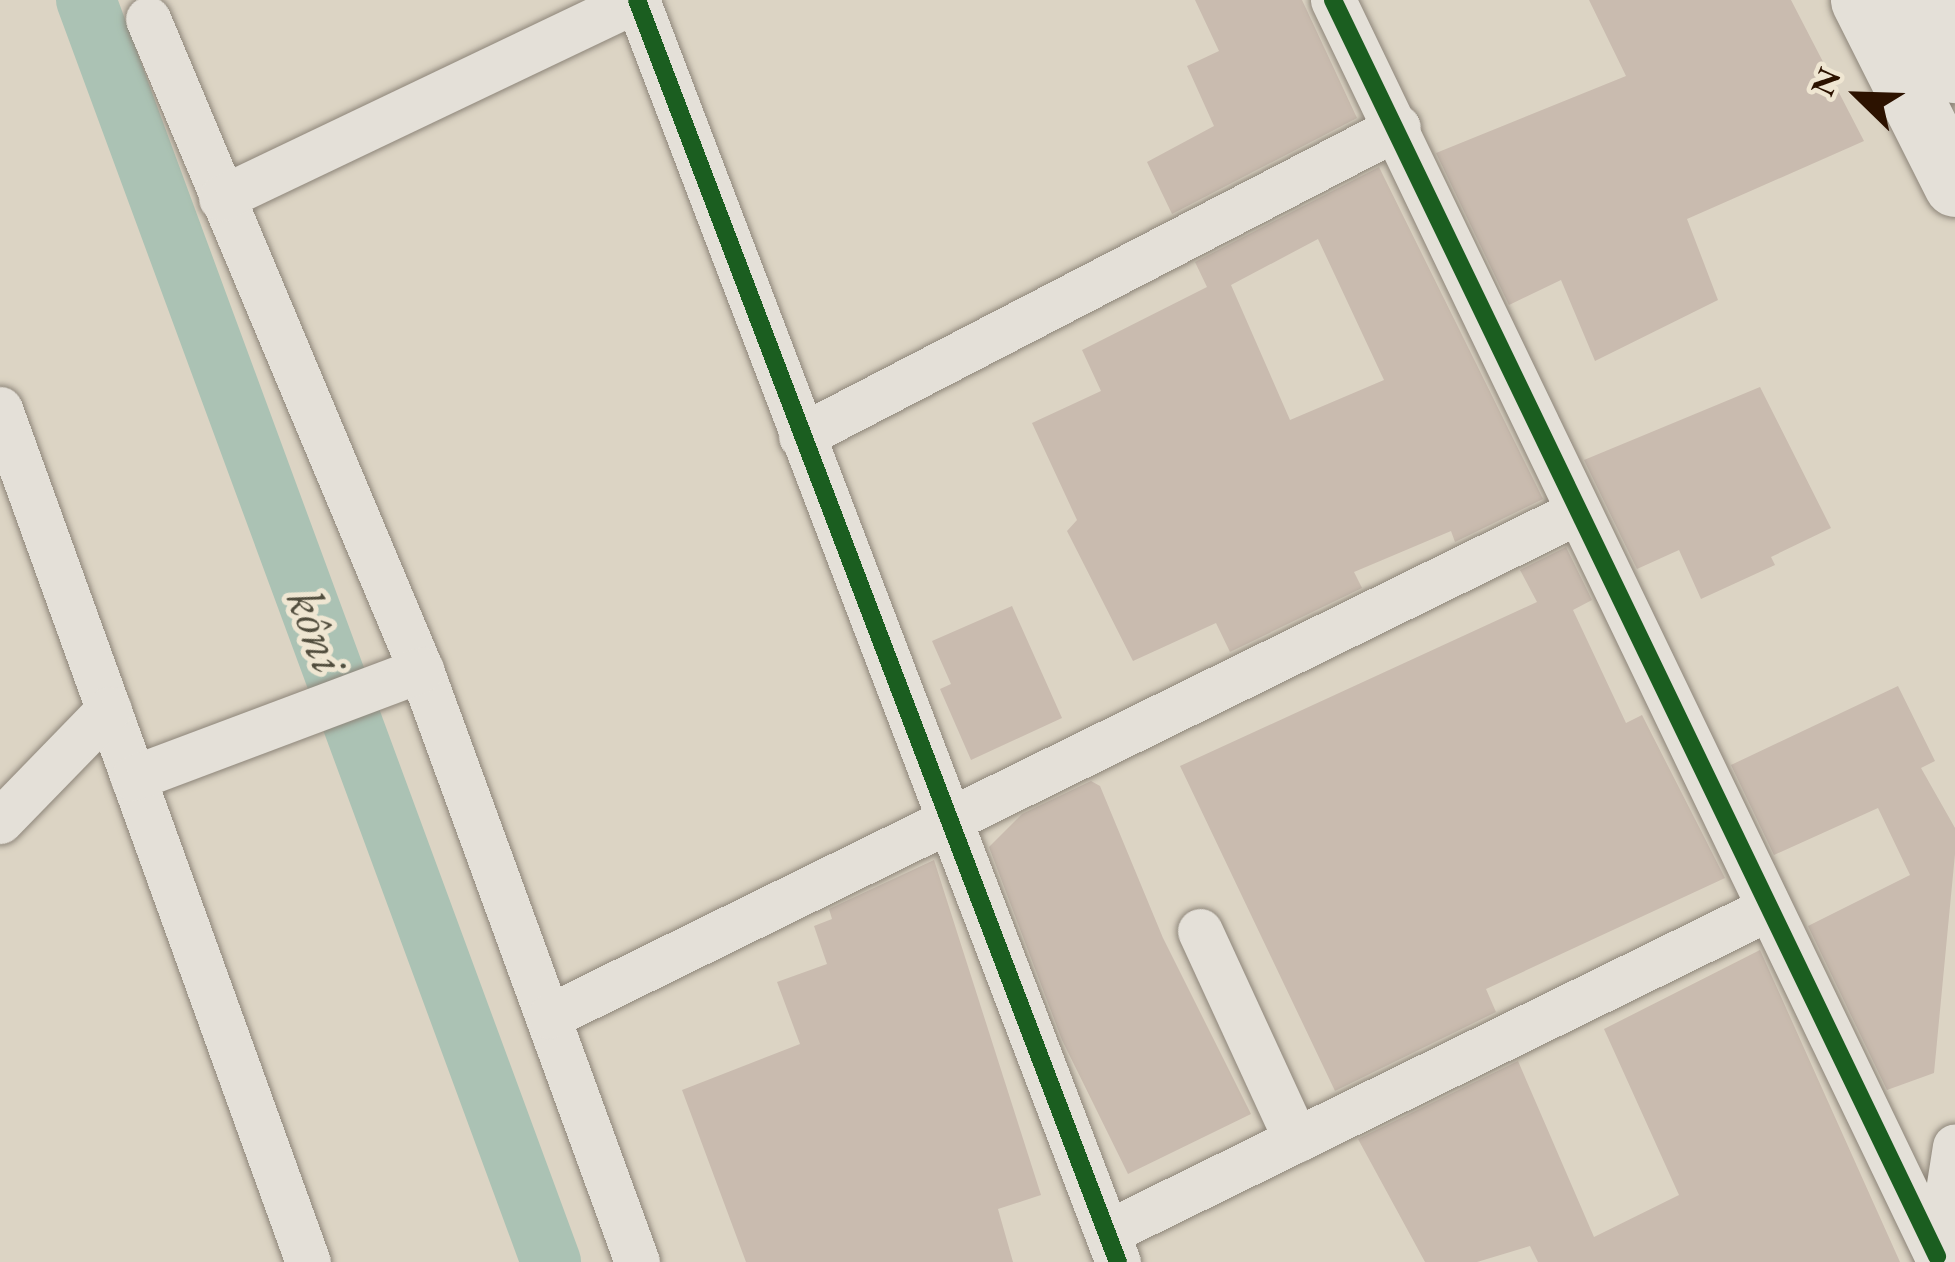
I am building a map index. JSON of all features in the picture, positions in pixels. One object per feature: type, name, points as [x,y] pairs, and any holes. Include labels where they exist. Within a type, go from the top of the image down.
[{"type":"main road","points":[[1862,0],[1955,185]]},
{"type":"main road","points":[[1921,0],[1955,70]]},
{"type":"street","points":[[221,198],[637,0],[1113,1247],[1296,1140],[1769,908]]},
{"type":"street","points":[[1334,0],[1937,1259]]},
{"type":"street","points":[[148,19],[406,675],[550,1016],[637,1262]]},
{"type":"street","points":[[801,436],[1398,127]]},
{"type":"street","points":[[0,409],[308,1262]]},
{"type":"street","points":[[550,1016],[950,825],[1577,512]]},
{"type":"street","points":[[133,778],[302,709],[406,675]]},
{"type":"street","points":[[0,821],[109,709]]},
{"type":"street","points":[[1200,931],[1296,1140]]},
{"type":"street","points":[[1937,1259],[1955,1146]]},
{"type":"building","points":[[1195,0],[1302,0],[1357,118],[1172,214],[1147,162],[1214,126],[1187,66],[1219,51]]},
{"type":"building","points":[[1589,0],[1791,0],[1864,141],[1687,219],[1718,300],[1595,361],[1561,280],[1509,305],[1436,153],[1626,76]]},
{"type":"building","points":[[1379,167],[1543,499],[1455,542],[1451,531],[1354,572],[1362,588],[1230,652],[1216,623],[1133,661],[1067,531],[1077,520],[1032,423],[1101,391],[1082,350],[1207,287],[1195,262]],"holes":[[[1318,239],[1384,380],[1290,420],[1231,285]]]},
{"type":"building","points":[[1760,387],[1831,528],[1771,557],[1775,565],[1701,599],[1679,550],[1637,569],[1584,460]]},
{"type":"building","points":[[1566,547],[1592,600],[1573,610],[1626,723],[1642,715],[1725,878],[1486,989],[1496,1012],[1335,1091],[1180,766],[1537,602],[1520,570]]},
{"type":"building","points":[[1012,606],[1062,718],[971,760],[940,689],[951,684],[932,641]]},
{"type":"building","points":[[1898,686],[1935,761],[1921,768],[1955,828],[1955,854],[1934,1073],[1887,1090],[1808,926],[1910,875],[1878,808],[1774,855],[1731,765]]},
{"type":"building","points":[[1091,781],[1100,786],[1163,938],[1251,1114],[1128,1174],[1062,1040],[989,847],[1022,814]]},
{"type":"building","points":[[934,860],[1041,1195],[998,1209],[1013,1262],[746,1262],[682,1090],[800,1044],[777,982],[827,964],[814,926],[832,919],[829,909]]},
{"type":"building","points":[[1760,950],[1900,1262],[1538,1262],[1530,1246],[1477,1262],[1425,1262],[1358,1139],[1518,1061],[1594,1237],[1679,1195],[1604,1029]]},
{"type":"waterway","name":"kôni","points":[[86,0],[551,1262]]},
{"type":"cycle path","points":[[637,0],[1118,1262]]},
{"type":"cycle path","points":[[1333,0],[1937,1256]]}]
